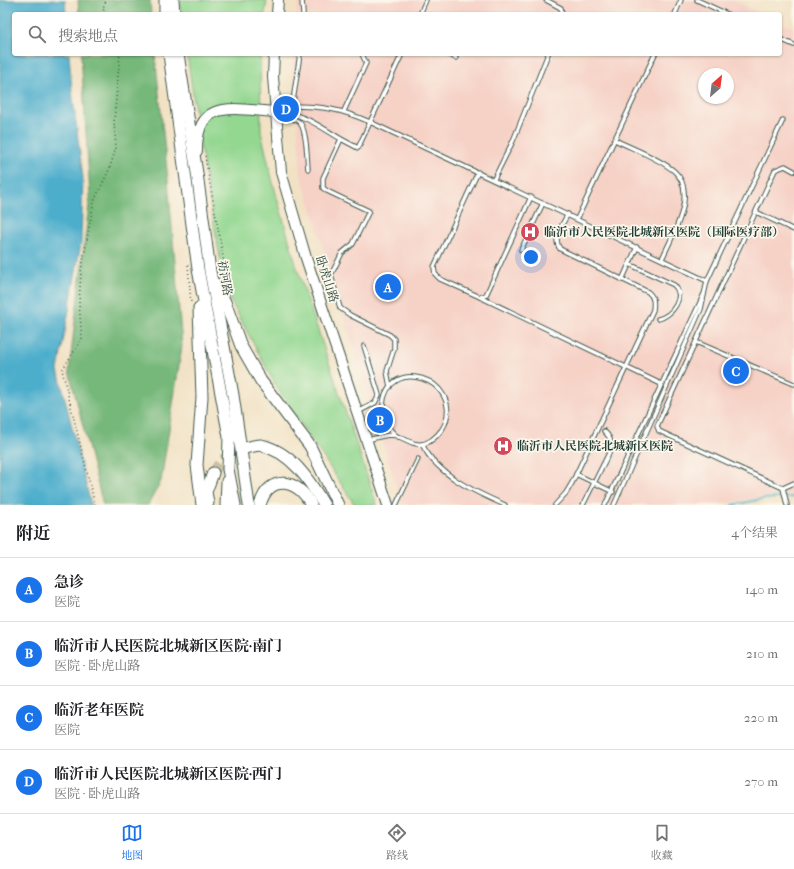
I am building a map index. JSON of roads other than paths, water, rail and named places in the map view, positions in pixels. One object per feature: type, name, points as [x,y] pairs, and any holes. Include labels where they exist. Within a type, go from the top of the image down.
[{"type":"main road","points":[[164,0],[165,12]]},
{"type":"main road","points":[[173,0],[174,12]]},
{"type":"main road","name":"祊河路","points":[[169,56],[198,270],[229,437],[228,469],[235,505]]},
{"type":"main road","name":"祊河路","points":[[178,56],[198,173],[210,271],[232,388],[249,505]]},
{"type":"main road","points":[[198,270],[202,398],[197,465],[202,505]]},
{"type":"main road","points":[[210,271],[225,302],[241,346],[261,381],[310,446],[338,505]]},
{"type":"main road","points":[[245,448],[259,445],[271,448],[285,456],[314,486],[324,505]]},
{"type":"main road","points":[[226,505],[228,469]]},
{"type":"main road","points":[[208,505],[206,492],[213,473]]},
{"type":"main road","points":[[260,505],[266,490],[275,483],[288,483],[300,489],[308,497],[311,505]]},
{"type":"street","points":[[277,12],[278,0]]},
{"type":"street","name":"卧虎山路","points":[[274,56],[273,77],[281,172],[306,258],[388,505]]},
{"type":"street","points":[[198,173],[197,139],[199,125],[212,113],[222,109],[276,112]]},
{"type":"lane","points":[[302,0],[303,12]]},
{"type":"lane","points":[[421,12],[426,0]]},
{"type":"lane","points":[[546,0],[554,2],[561,8],[562,12]]},
{"type":"lane","points":[[675,12],[681,0]]},
{"type":"lane","points":[[697,0],[723,12]]},
{"type":"lane","points":[[782,40],[794,45]]},
{"type":"lane","points":[[290,106],[293,101],[300,56]]},
{"type":"lane","points":[[344,111],[366,63],[363,56]]},
{"type":"lane","points":[[276,112],[292,113],[302,117],[358,148],[401,56]]},
{"type":"lane","points":[[452,56],[456,58]]},
{"type":"lane","points":[[494,179],[513,142],[547,56]]},
{"type":"lane","points":[[577,219],[655,56]]},
{"type":"lane","points":[[276,112],[290,106],[325,108],[344,111],[494,179],[707,281]]},
{"type":"lane","points":[[276,112],[300,122],[304,129],[308,169]]},
{"type":"lane","points":[[614,505],[617,494],[701,309],[707,281],[783,120]]},
{"type":"lane","points":[[341,139],[323,178],[324,188],[369,211],[353,244],[342,254],[331,276],[340,308],[350,316],[390,335],[394,339],[394,349],[387,371],[390,387]]},
{"type":"lane","points":[[614,140],[663,164],[675,172],[681,180],[685,191],[683,206],[662,259]]},
{"type":"lane","points":[[794,171],[784,166],[775,170],[657,426],[659,431],[783,488],[794,483]]},
{"type":"lane","points":[[478,172],[434,267],[435,274],[440,279],[661,384]]},
{"type":"lane","points":[[480,297],[486,295],[490,288],[531,197]]},
{"type":"lane","points":[[521,250],[543,203]]},
{"type":"lane","points":[[756,212],[794,230]]},
{"type":"lane","points":[[555,505],[566,493],[576,474],[654,310],[652,296],[648,292],[560,249],[556,243],[556,238],[568,214]]},
{"type":"lane","points":[[622,280],[637,247]]},
{"type":"lane","points":[[629,264],[674,285],[679,290],[679,296],[671,314],[658,319]]},
{"type":"lane","points":[[606,505],[704,293]]},
{"type":"lane","points":[[696,342],[794,384]]},
{"type":"lane","points":[[357,412],[376,403],[379,395],[364,346]]},
{"type":"lane","points":[[411,375],[434,385],[443,394],[448,412],[445,422],[431,441],[422,444],[414,444],[398,436],[389,429],[385,421],[383,410],[384,400],[390,387],[405,376],[411,375]]},
{"type":"lane","points":[[583,505],[610,451],[612,443],[610,437],[604,431]]},
{"type":"lane","points":[[367,440],[388,435],[398,436]]},
{"type":"lane","points":[[422,444],[427,455],[448,474],[466,486],[505,505]]},
{"type":"lane","points":[[396,505],[418,459]]},
{"type":"lane","points":[[576,474],[594,481],[617,494]]},
{"type":"lane","points":[[783,488],[787,505]]},
{"type":"water","points":[[0,0],[65,0],[66,12],[12,12],[12,56],[69,56],[83,178],[81,243],[58,370],[91,505],[0,505]]},
{"type":"waterway","points":[[733,505],[762,499],[794,497]]},
{"type":"tunnel","points":[[213,473],[220,463],[233,451]]},
{"type":"place","name":"临沂市人民医院北城新区医院·西门","points":[[286,109]]},
{"type":"place","name":"临沂市人民医院北城新区医院（国际医疗部）","points":[[530,232]]},
{"type":"place","name":"急诊","points":[[388,287]]},
{"type":"place","name":"临沂老年医院","points":[[736,371]]},
{"type":"place","name":"临沂市人民医院北城新区医院·南门","points":[[380,420]]},
{"type":"place","name":"临沂市人民医院北城新区医院","points":[[503,446]]}]
